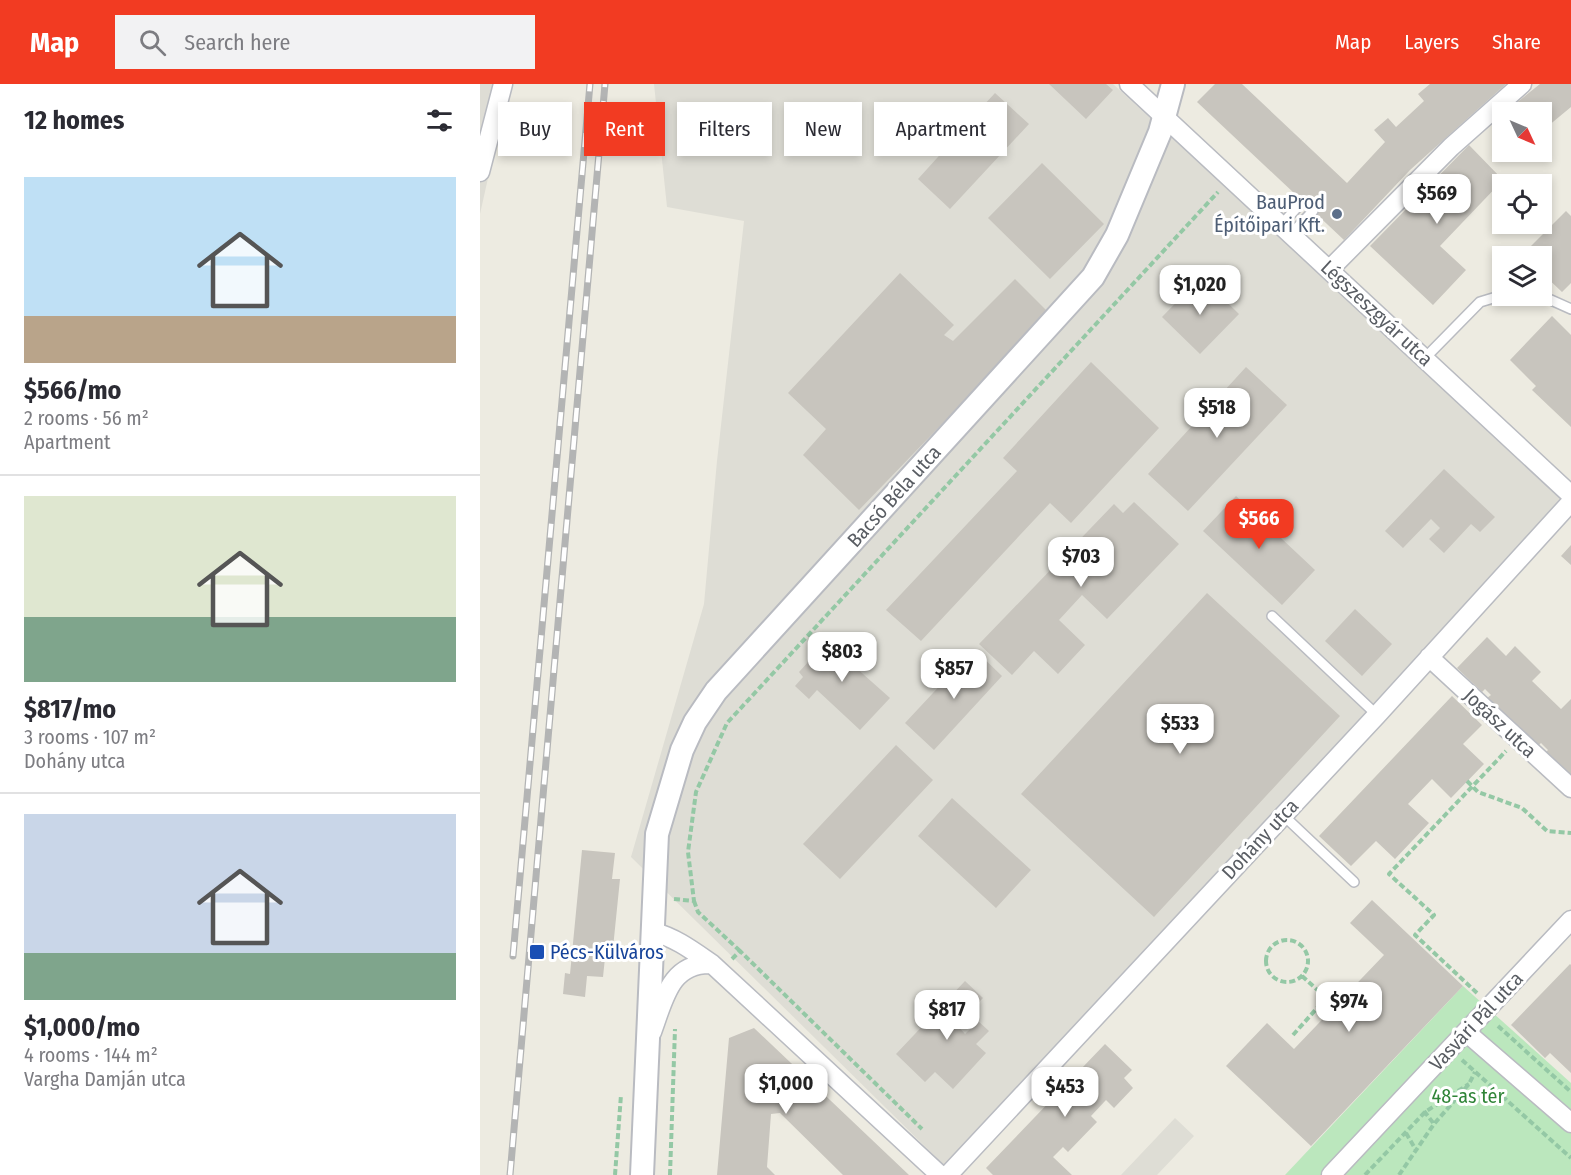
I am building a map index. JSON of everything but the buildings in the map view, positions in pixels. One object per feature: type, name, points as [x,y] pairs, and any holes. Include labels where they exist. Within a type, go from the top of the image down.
[{"type":"street","points":[[480,172],[503,84]]},
{"type":"street","name":"Légszeszgyár utca","points":[[1129,84],[1330,268],[1571,495]]},
{"type":"street","name":"Bacsó Béla utca","points":[[642,1175],[657,834],[682,750],[703,709],[716,691],[1093,277],[1117,235],[1160,132],[1173,84]]},
{"type":"street","points":[[1330,268],[1451,147],[1522,84]]},
{"type":"street","name":"Dohány utca","points":[[948,1175],[1377,715],[1571,502]]},
{"type":"street","name":"Jogász utca","points":[[1430,657],[1571,788]]},
{"type":"street","name":"Vasvári Pál utca","points":[[1331,1175],[1466,1032],[1484,1006],[1571,920]]},
{"type":"street","points":[[654,932],[677,941],[715,968],[940,1175]]},
{"type":"street","points":[[648,1041],[669,987],[678,975],[686,968],[698,964],[715,968]]},
{"type":"street","points":[[1466,1032],[1571,1123]]},
{"type":"lane","points":[[1286,229],[1303,201]]},
{"type":"lane","points":[[1286,229],[1313,211]]},
{"type":"lane","points":[[1425,358],[1480,302],[1492,298]]},
{"type":"lane","points":[[1552,300],[1571,309]]},
{"type":"lane","points":[[1272,616],[1377,715]]},
{"type":"lane","points":[[1282,815],[1354,882]]},
{"type":"path","points":[[924,1131],[698,912],[694,901],[688,852],[696,792],[727,723],[1221,189]]},
{"type":"path","points":[[1511,746],[1389,874],[1434,915],[1414,935],[1571,1092]]},
{"type":"path","points":[[1467,781],[1478,792],[1522,808],[1547,831],[1571,833]]},
{"type":"path","points":[[654,891],[694,901]]},
{"type":"path","points":[[1286,940],[1301,946],[1308,961],[1302,976],[1287,982],[1279,981],[1272,976],[1266,962],[1267,954],[1272,947],[1286,940]]},
{"type":"path","points":[[715,968],[740,951]]},
{"type":"path","points":[[1302,976],[1335,1006]]},
{"type":"path","points":[[1293,1035],[1326,998]]},
{"type":"path","points":[[670,1175],[675,1017]]},
{"type":"path","points":[[1450,1049],[1571,1158]]},
{"type":"path","points":[[1399,1175],[1434,1124],[1469,1084],[1475,1072]]},
{"type":"path","points":[[1365,1175],[1425,1112],[1469,1084]]},
{"type":"path","points":[[615,1175],[621,1094]]},
{"type":"path","points":[[1406,1132],[1416,1150]]},
{"type":"shaded area","points":[[480,84],[509,84],[505,102],[498,102],[498,133],[480,214]]},
{"type":"shaded area","points":[[654,84],[1113,84],[1566,499],[954,1175],[631,857],[704,604],[717,461],[744,221],[667,207],[662,156],[665,156],[665,102],[656,102]]},
{"type":"shaded area","points":[[1175,1118],[1194,1136],[1157,1175],[1121,1175]]},
{"type":"green space","name":"48-as tér","points":[[1463,986],[1571,1083],[1571,1175],[1285,1175]]},
{"type":"railway","points":[[513,956],[590,84]]},
{"type":"railway","points":[[510,1175],[605,84]]},
{"type":"place","name":"BauProd Építőipari Kft.","points":[[1337,214]]},
{"type":"place","name":"Pécs-Külváros","points":[[537,952]]}]
